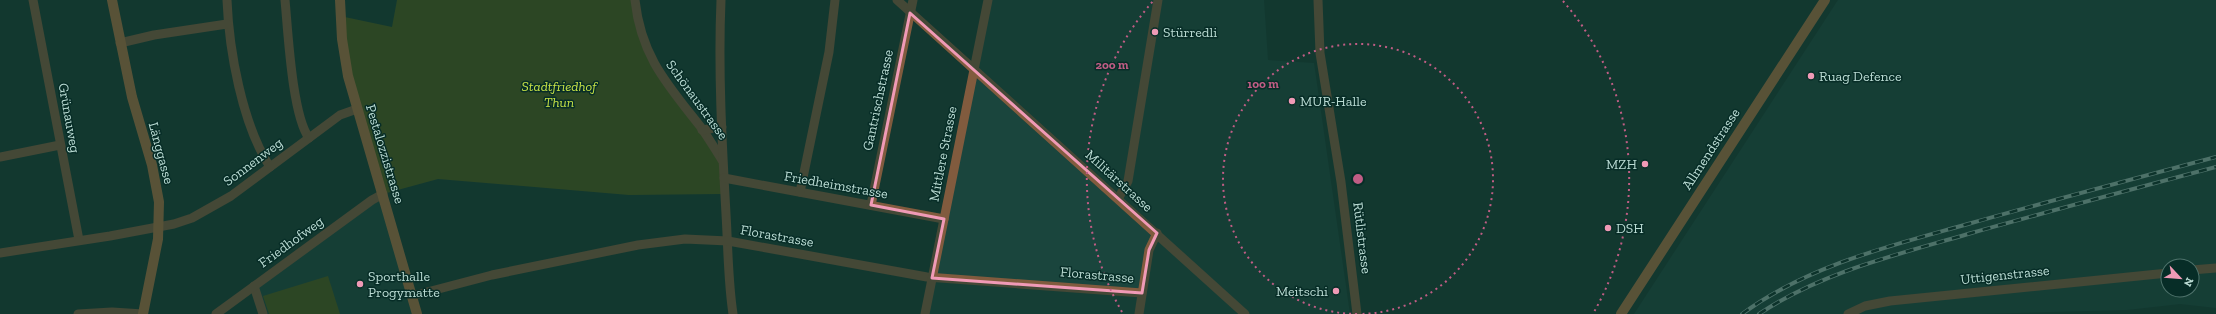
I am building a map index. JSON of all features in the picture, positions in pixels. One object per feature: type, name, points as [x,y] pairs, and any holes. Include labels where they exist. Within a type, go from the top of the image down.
[{"type":"street","name":"Grünauweg","points":[[34,0],[79,240]]},
{"type":"street","name":"Länggasse","points":[[112,0],[134,104],[154,174],[159,202],[159,226],[143,314]]},
{"type":"street","points":[[227,0],[228,24],[244,103],[262,152],[270,166]]},
{"type":"street","points":[[285,0],[295,90],[303,128],[309,138]]},
{"type":"street","name":"Pestalozzistrasse","points":[[340,0],[345,57],[357,109],[417,314]]},
{"type":"street","name":"Schönaustrasse","points":[[635,0],[639,27],[651,60],[670,90],[702,130],[722,160],[729,278],[733,314]]},
{"type":"street","points":[[721,0],[719,58],[722,160]]},
{"type":"street","points":[[800,192],[829,52],[835,0]]},
{"type":"street","name":"Militärstrasse","points":[[897,0],[1245,314]]},
{"type":"street","name":"Gantrischstrasse","points":[[871,205],[913,0]]},
{"type":"street","name":"Mittlere Strasse","points":[[925,314],[988,0]]},
{"type":"street","points":[[1118,199],[1128,181],[1158,0]]},
{"type":"street","name":"Rütlistrasse","points":[[1318,0],[1320,53],[1341,182],[1357,314]]},
{"type":"street","name":"Allmendstrasse","points":[[1620,314],[1825,0]]},
{"type":"street","points":[[120,43],[154,35],[228,24]]},
{"type":"street","name":"Sonnenweg","points":[[0,253],[174,224],[204,212],[232,196],[340,115],[357,109]]},
{"type":"street","points":[[702,130],[722,127]]},
{"type":"street","points":[[0,157],[60,145]]},
{"type":"street","name":"Friedheimstrasse","points":[[724,178],[944,219]]},
{"type":"street","name":"Friedhofweg","points":[[216,314],[372,200],[383,194]]},
{"type":"street","name":"Florastrasse","points":[[1139,314],[1149,250],[1157,233]]},
{"type":"street","name":"Florastrasse","points":[[412,296],[478,278],[638,244],[685,239],[728,241],[932,278],[1142,293]]},
{"type":"street","points":[[2200,269],[2216,268]]},
{"type":"street","name":"Uttigenstrasse","points":[[1848,314],[1866,306],[1890,301],[2160,273]]},
{"type":"street","points":[[254,286],[263,314]]},
{"type":"street","points":[[78,314],[112,312],[143,314]]},
{"type":"highlighted area","points":[[910,13],[1157,233],[1149,250],[1142,293],[932,278],[944,219],[871,205]]},
{"type":"shaded area","points":[[988,0],[1264,0],[1268,60],[1314,63],[1350,314],[925,314]]},
{"type":"shaded area","points":[[1838,0],[2216,0],[2216,308],[2180,304],[2127,310],[1982,314],[1634,314]]},
{"type":"shaded area","points":[[383,194],[417,314],[263,314],[254,286]]},
{"type":"green space","name":"Stadtfriedhof Thun","points":[[397,0],[635,0],[644,45],[722,160],[721,194],[629,195],[438,179],[383,194],[357,109],[340,16],[392,27]]},
{"type":"green space","points":[[328,276],[340,314],[269,314],[263,296]]},
{"type":"railway","points":[[1742,314],[1795,282],[1822,270],[1880,249],[2216,157]]},
{"type":"railway","points":[[1759,314],[1783,299],[1808,287],[1887,257],[2216,167]]},
{"type":"place","name":"Stürredli","points":[[1155,32]]},
{"type":"place","name":"Ruag Defence","points":[[1811,76]]},
{"type":"place","name":"MUR-Halle","points":[[1292,101]]},
{"type":"place","name":"MZH","points":[[1645,164]]},
{"type":"place","name":"DSH","points":[[1608,228]]},
{"type":"place","name":"Sporthalle Progymatte","points":[[360,284]]},
{"type":"place","name":"Meitschi","points":[[1336,291]]}]
